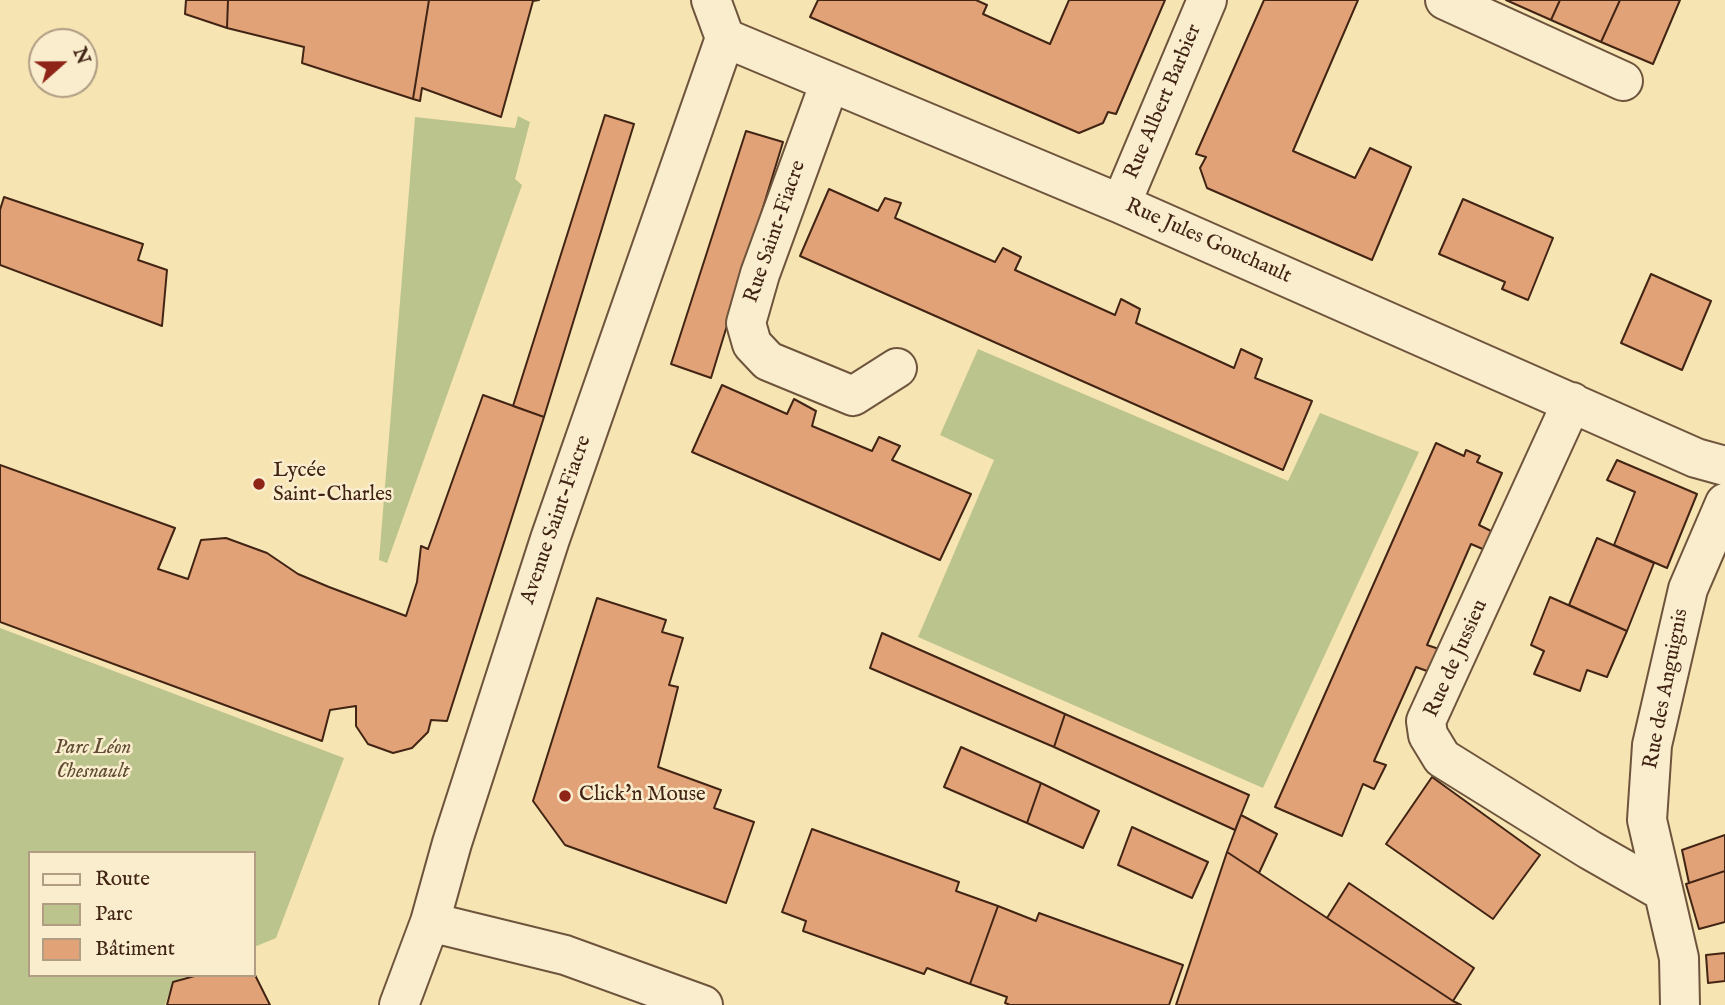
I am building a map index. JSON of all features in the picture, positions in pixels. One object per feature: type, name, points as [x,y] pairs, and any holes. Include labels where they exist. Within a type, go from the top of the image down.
[{"type":"street","points":[[711,0],[725,38]]},
{"type":"street","name":"Rue Albert Barbier","points":[[1121,204],[1207,0]]},
{"type":"street","points":[[1445,0],[1623,81]]},
{"type":"street","name":"Rue Jules Gouchault","points":[[725,38],[1121,204],[1696,458],[1725,466]]},
{"type":"street","name":"Avenue Saint-Fiacre","points":[[399,1005],[430,922],[478,761],[550,539],[725,38]]},
{"type":"street","name":"Rue Saint-Fiacre","points":[[830,82],[760,274],[746,323],[752,344],[768,361],[853,396],[897,368]]},
{"type":"street","name":"Rue de Jussieu","points":[[1572,402],[1426,721],[1428,736],[1442,758],[1590,850],[1662,891]]},
{"type":"street","name":"Rue des Anguignis","points":[[1681,1005],[1679,958],[1647,820],[1652,745],[1688,589],[1725,503]]},
{"type":"street","points":[[430,922],[565,955],[703,1005]]},
{"type":"green space","points":[[518,116],[530,122],[515,179],[522,185],[387,563],[379,560],[415,117],[515,128]]},
{"type":"green space","points":[[978,349],[1288,481],[1320,413],[1419,452],[1263,788],[918,637],[994,460],[940,435]]},
{"type":"green space","name":"Parc Léon Chesnault","points":[[0,628],[344,758],[276,938],[256,946],[256,851],[28,851],[28,977],[184,977],[173,982],[165,1005],[0,1005]]},
{"type":"building","points":[[186,0],[228,0],[227,28],[185,14]]},
{"type":"building","points":[[228,0],[429,0],[413,99],[302,63],[304,47],[227,28]]},
{"type":"building","points":[[429,0],[539,0],[533,1],[501,117],[422,88],[420,101],[413,99]]},
{"type":"building","points":[[818,0],[976,0],[987,5],[983,14],[1050,44],[1069,0],[1165,0],[1116,114],[1108,112],[1103,123],[1079,133],[810,17]]},
{"type":"building","points":[[1264,0],[1358,0],[1293,151],[1355,178],[1370,148],[1411,167],[1372,260],[1207,188],[1200,168],[1206,157],[1196,154]]},
{"type":"building","points":[[1506,0],[1560,0],[1551,20]]},
{"type":"building","points":[[1560,0],[1620,0],[1601,42],[1551,20]]},
{"type":"building","points":[[1620,0],[1680,0],[1653,64],[1601,42]]},
{"type":"building","points":[[605,115],[634,124],[544,417],[513,406]]},
{"type":"building","points":[[746,131],[783,142],[711,378],[671,364]]},
{"type":"building","points":[[829,189],[878,211],[885,198],[901,203],[895,218],[995,262],[1003,248],[1021,257],[1015,270],[1115,315],[1121,299],[1140,309],[1136,323],[1234,368],[1241,349],[1262,359],[1255,378],[1312,401],[1283,470],[800,256]]},
{"type":"building","points":[[4,197],[143,244],[138,260],[167,270],[162,326],[0,265],[0,210]]},
{"type":"building","points":[[1463,199],[1553,238],[1528,300],[1502,289],[1505,282],[1439,254]]},
{"type":"building","points":[[1651,274],[1711,301],[1682,370],[1621,343]]},
{"type":"building","points":[[722,385],[787,414],[794,399],[816,411],[812,426],[872,451],[879,437],[900,446],[892,460],[971,494],[940,560],[692,452]]},
{"type":"building","points":[[483,395],[544,417],[447,721],[431,720],[428,732],[412,748],[393,753],[368,744],[356,726],[356,706],[330,710],[322,741],[0,622],[0,465],[175,528],[158,569],[188,579],[201,540],[226,538],[267,553],[298,574],[406,616],[417,582],[421,546],[428,549]]},
{"type":"building","points":[[1436,443],[1464,456],[1466,450],[1480,456],[1477,462],[1502,473],[1479,525],[1493,532],[1485,550],[1471,544],[1427,645],[1439,649],[1427,671],[1416,667],[1374,761],[1386,765],[1374,789],[1363,784],[1342,836],[1275,807]]},
{"type":"building","points":[[1617,460],[1697,494],[1667,568],[1614,545],[1635,492],[1607,480]]},
{"type":"building","points":[[1597,538],[1654,563],[1627,631],[1569,605]]},
{"type":"building","points":[[1550,597],[1627,631],[1607,677],[1587,670],[1580,691],[1534,674],[1544,651],[1531,645]]},
{"type":"building","points":[[597,598],[666,620],[662,632],[683,638],[669,685],[678,687],[658,767],[721,790],[714,808],[754,822],[726,903],[565,845],[533,801]]},
{"type":"building","points":[[882,633],[1065,714],[1054,747],[870,668]]},
{"type":"building","points":[[1065,714],[1249,795],[1235,830],[1054,747]]},
{"type":"building","points":[[961,747],[1041,783],[1027,823],[944,787]]},
{"type":"building","points":[[1432,777],[1540,855],[1493,919],[1386,844]]},
{"type":"building","points":[[1041,783],[1099,811],[1083,848],[1027,823]]},
{"type":"building","points":[[1241,815],[1277,834],[1259,873],[1227,852]]},
{"type":"building","points":[[1132,827],[1208,862],[1192,898],[1118,865]]},
{"type":"building","points":[[812,829],[959,882],[956,891],[998,906],[970,984],[927,968],[924,974],[803,931],[806,921],[782,912]]},
{"type":"building","points":[[1725,835],[1725,871],[1689,883],[1682,850]]},
{"type":"building","points":[[1227,852],[1453,1001],[1461,1005],[1176,1005]]},
{"type":"building","points":[[1725,871],[1725,922],[1699,929],[1686,884]]},
{"type":"building","points":[[1349,883],[1474,968],[1453,1001],[1327,918]]},
{"type":"building","points":[[998,906],[1036,921],[1039,913],[1183,965],[1169,1005],[1010,1005],[1005,1003],[1007,997],[970,984]]},
{"type":"building","points":[[1725,953],[1725,981],[1708,983],[1706,955]]},
{"type":"building","points":[[191,977],[256,977],[270,1005],[167,1005],[173,982]]},
{"type":"place","name":"Lycée Saint-Charles","points":[[259,484]]},
{"type":"place","name":"Click'n Mouse","points":[[565,796]]}]
